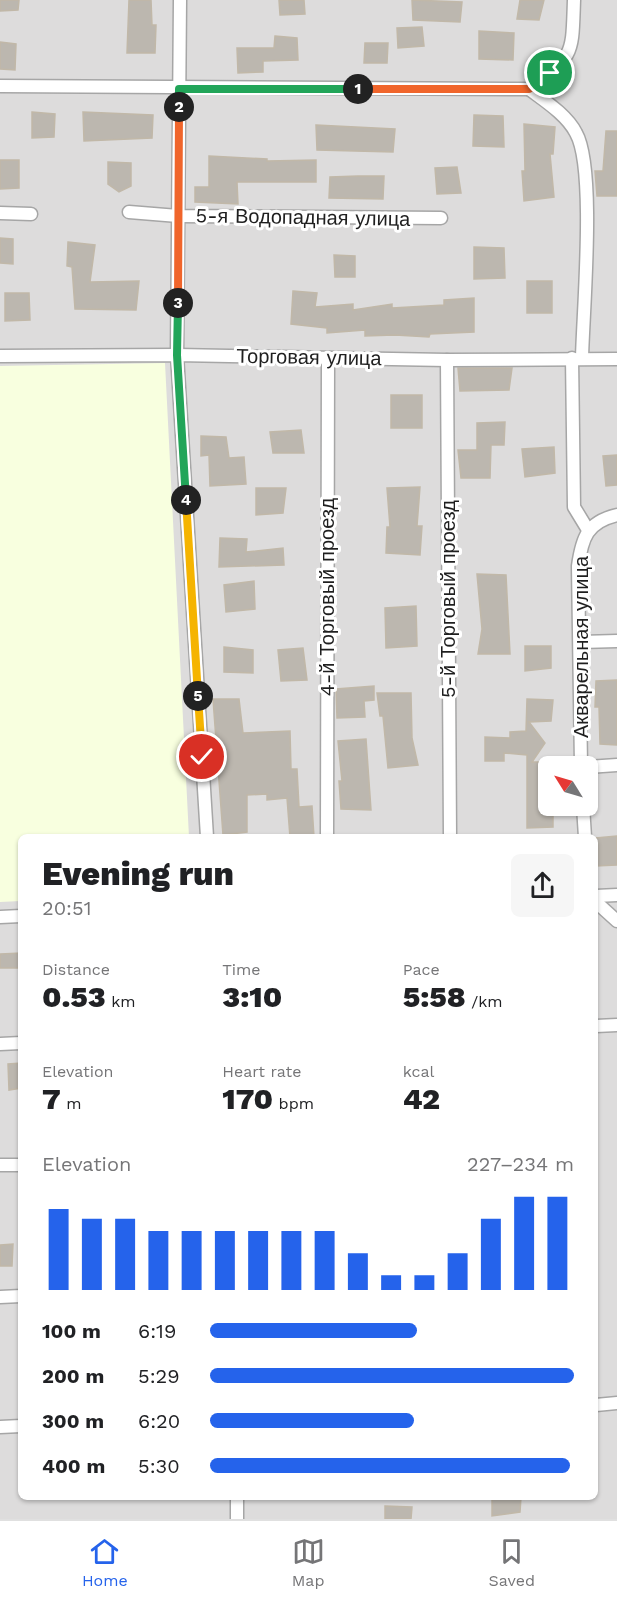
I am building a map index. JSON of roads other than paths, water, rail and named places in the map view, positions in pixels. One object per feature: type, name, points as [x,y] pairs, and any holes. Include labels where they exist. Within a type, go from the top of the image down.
[{"type":"street","points":[[180,0],[177,355],[207,834]]},
{"type":"street","points":[[529,89],[566,59],[573,41],[574,0]]},
{"type":"street","points":[[0,87],[529,89],[563,116],[576,132],[582,150],[586,196],[577,358],[574,507],[588,530],[602,519],[617,515]]},
{"type":"street","name":"5-я Водопадная улица","points":[[129,212],[178,216],[441,218]]},
{"type":"street","points":[[0,213],[31,214]]},
{"type":"street","name":"Торговая улица","points":[[0,356],[177,355],[447,360],[617,359]]},
{"type":"street","name":"4-й Торговый проезд","points":[[327,834],[328,358]]},
{"type":"street","name":"5-й Торговый проезд","points":[[447,360],[450,834]]},
{"type":"street","name":"Акварельная улица","points":[[581,756],[578,566],[581,548],[588,530]]},
{"type":"street","points":[[581,642],[617,641]]},
{"type":"street","points":[[598,766],[617,765]]},
{"type":"street","points":[[584,816],[585,834]]},
{"type":"street","points":[[598,896],[617,895]]},
{"type":"street","points":[[598,904],[617,921]]},
{"type":"street","points":[[0,917],[18,916]]},
{"type":"street","points":[[598,1026],[617,1025]]},
{"type":"street","points":[[0,1044],[18,1043]]},
{"type":"street","points":[[0,1165],[18,1165]]},
{"type":"street","points":[[0,1297],[18,1296]]},
{"type":"street","points":[[598,1404],[617,1403]]},
{"type":"street","points":[[0,1427],[18,1426]]},
{"type":"street","points":[[237,1500],[237,1519]]}]
